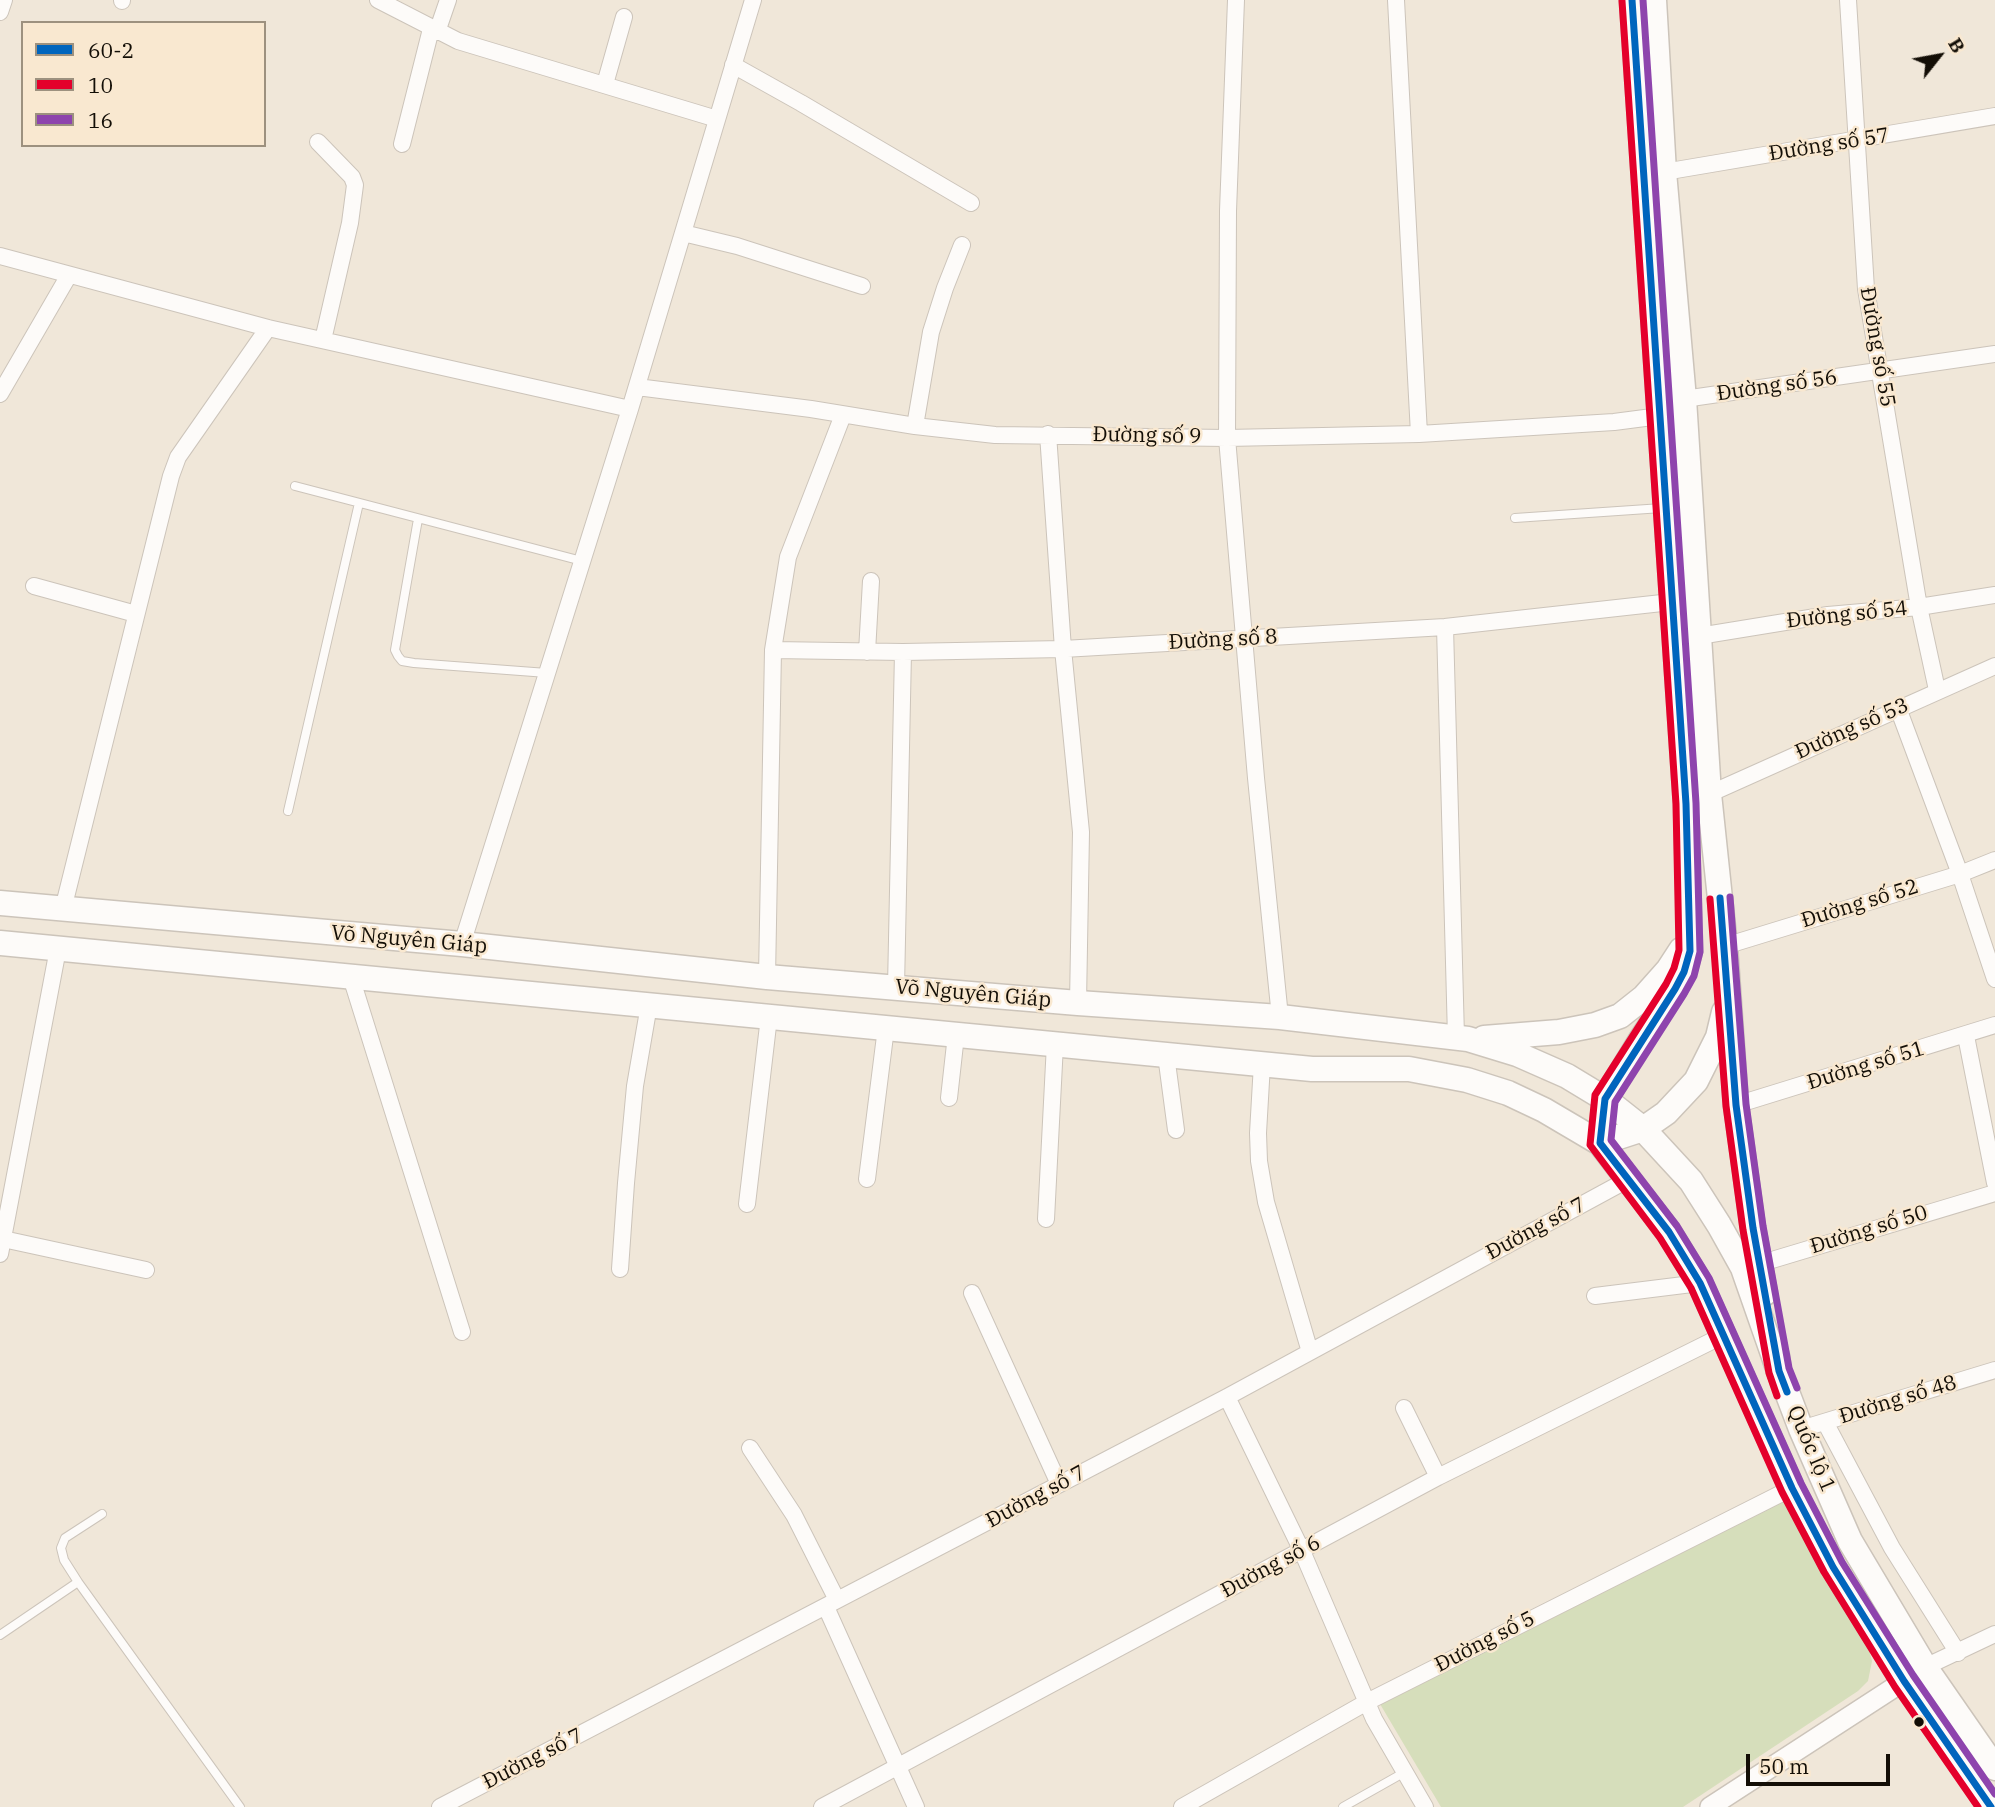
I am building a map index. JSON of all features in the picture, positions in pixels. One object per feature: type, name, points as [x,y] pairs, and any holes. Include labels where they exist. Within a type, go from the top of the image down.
[{"type":"highway","points":[[1632,0],[1686,804],[1690,951],[1684,972],[1675,989],[1605,1099],[1600,1143],[1643,1129],[1666,1113],[1696,1081],[1718,1037],[1728,994]]},
{"type":"highway","name":"Quốc lộ 1","points":[[1654,0],[1664,172],[1684,399],[1709,794],[1725,946],[1751,1266],[1779,1371],[1850,1541],[1878,1556],[1925,1667],[1995,1768]]},
{"type":"highway","name":"Võ Nguyên Giáp","points":[[0,903],[462,944],[767,977],[1280,1017],[1462,1038],[1517,1054],[1567,1076],[1605,1099],[1643,1129],[1691,1181],[1751,1266]]},
{"type":"highway","points":[[1462,1038],[1559,1032],[1595,1025],[1619,1016],[1644,997],[1668,970],[1690,934]]},
{"type":"highway","name":"Võ Nguyên Giáp","points":[[0,943],[1312,1069],[1409,1069],[1467,1080],[1507,1093],[1544,1110],[1600,1143]]},
{"type":"highway","name":"Quốc lộ 1","points":[[1600,1143],[1669,1232],[1700,1283],[1792,1488],[1833,1567],[1904,1681],[1991,1807]]},
{"type":"street","points":[[0,12],[4,0]]},
{"type":"street","points":[[378,0],[399,5],[434,30],[458,41],[717,119]]},
{"type":"street","points":[[402,144],[434,30],[448,0]]},
{"type":"street","points":[[462,944],[637,387],[753,0]]},
{"type":"street","points":[[1236,0],[1228,211],[1227,438],[1280,1017]]},
{"type":"street","points":[[1396,0],[1419,435]]},
{"type":"street","name":"Đường số 55","points":[[1848,0],[1863,264],[1919,607],[1937,690]]},
{"type":"street","points":[[604,84],[624,17]]},
{"type":"street","points":[[733,65],[823,115],[971,204]]},
{"type":"street","name":"Đường số 57","points":[[1664,172],[1995,116]]},
{"type":"street","points":[[318,142],[352,177],[355,185],[350,223],[323,340]]},
{"type":"street","points":[[683,233],[737,246],[862,286]]},
{"type":"street","points":[[915,426],[931,332],[944,288],[962,245]]},
{"type":"street","points":[[0,256],[268,328],[630,409]]},
{"type":"street","points":[[0,394],[69,275]]},
{"type":"street","points":[[63,909],[171,476],[178,457],[268,328]]},
{"type":"street","name":"Đường số 56","points":[[1684,399],[1995,354]]},
{"type":"street","points":[[0,360],[15,369]]},
{"type":"street","name":"Đường số 9","points":[[637,387],[995,435],[1227,438],[1419,435],[1614,422],[1660,416]]},
{"type":"street","points":[[767,977],[773,650],[788,557],[843,415]]},
{"type":"street","points":[[1048,434],[1063,649],[1081,832],[1078,1003]]},
{"type":"street","points":[[867,652],[871,582]]},
{"type":"street","points":[[34,586],[136,614]]},
{"type":"street","name":"Đường số 54","points":[[1699,636],[1828,615],[1919,607],[1995,595]]},
{"type":"street","name":"Đường số 8","points":[[773,650],[903,652],[1063,649],[1445,627],[1671,602]]},
{"type":"street","points":[[1445,627],[1462,1038]]},
{"type":"street","points":[[896,988],[903,652]]},
{"type":"street","name":"Đường số 53","points":[[1709,794],[1995,666]]},
{"type":"street","points":[[1898,708],[1960,874],[1995,979]]},
{"type":"street","name":"Đường số 52","points":[[1725,946],[1960,874],[1995,860]]},
{"type":"street","points":[[58,949],[1,1247],[146,1270]]},
{"type":"street","points":[[351,977],[462,1332]]},
{"type":"street","points":[[620,1269],[635,1086],[649,1005]]},
{"type":"street","points":[[747,1204],[769,1017]]},
{"type":"street","name":"Đường số 51","points":[[1737,1105],[1995,1025]]},
{"type":"street","points":[[867,1179],[886,1028]]},
{"type":"street","points":[[949,1098],[956,1035]]},
{"type":"street","points":[[1966,1036],[1995,1183]]},
{"type":"street","points":[[1046,1219],[1055,1044]]},
{"type":"street","points":[[1166,1055],[1176,1130]]},
{"type":"street","points":[[1262,1064],[1259,1161],[1266,1202],[1310,1352]]},
{"type":"street","name":"Đường số 7","points":[[440,1807],[1227,1397],[1629,1179]]},
{"type":"street","name":"Đường số 50","points":[[1751,1266],[1995,1193]]},
{"type":"street","points":[[1595,1296],[1700,1283]]},
{"type":"street","points":[[972,1293],[1059,1484]]},
{"type":"street","name":"Đường số 6","points":[[822,1807],[1438,1477],[1724,1335]]},
{"type":"street","name":"Đường số 48","points":[[1801,1429],[1995,1370]]},
{"type":"street","points":[[1227,1397],[1302,1551],[1367,1702],[1425,1807]]},
{"type":"street","points":[[1404,1408],[1438,1477]]},
{"type":"street","points":[[1825,1422],[1878,1556],[1958,1653]]},
{"type":"street","points":[[750,1448],[794,1515],[897,1767],[916,1807]]},
{"type":"street","name":"Đường số 5","points":[[1182,1807],[1367,1702],[1792,1488]]},
{"type":"street","points":[[1925,1667],[1995,1634]]},
{"type":"street","points":[[1710,1807],[1904,1681]]},
{"type":"lane","points":[[295,486],[582,561]]},
{"type":"lane","points":[[288,811],[359,503]]},
{"type":"lane","points":[[1515,518],[1665,508]]},
{"type":"lane","points":[[418,519],[395,650],[402,661],[547,673]]},
{"type":"lane","points":[[102,1514],[65,1538],[61,1548],[64,1560],[240,1807]]},
{"type":"lane","points":[[0,1635],[78,1582]]},
{"type":"lane","points":[[1343,1807],[1405,1772]]},
{"type":"green space","points":[[1785,1500],[1868,1645],[1872,1661],[1868,1681],[1858,1691],[1683,1807],[1441,1807],[1380,1704]]},
{"type":"transit line","name":"60-2","points":[[1632,0],[1686,804],[1690,951],[1684,972],[1675,989],[1605,1099],[1600,1143],[1669,1232],[1700,1283],[1792,1488],[1833,1567],[1904,1681],[1991,1807]]},
{"type":"transit line","name":"16","points":[[1643,0],[1696,803],[1700,952],[1694,976],[1684,994],[1615,1102],[1611,1140],[1677,1226],[1709,1278],[1801,1483],[1842,1562],[1913,1675],[1995,1794]]},
{"type":"transit line","name":"10","points":[[1622,1],[1676,804],[1679,950],[1666,984],[1595,1095],[1590,1145],[1660,1238],[1691,1288],[1782,1492],[1824,1572],[1895,1687],[1978,1807]]},
{"type":"transit line","name":"16","points":[[1730,897],[1746,1104],[1763,1226],[1789,1368],[1797,1388]]},
{"type":"transit line","name":"60-2","points":[[1720,898],[1736,1105],[1753,1228],[1779,1371],[1787,1392]]},
{"type":"transit line","name":"10","points":[[1710,899],[1726,1106],[1743,1230],[1769,1373],[1777,1396]]}]
